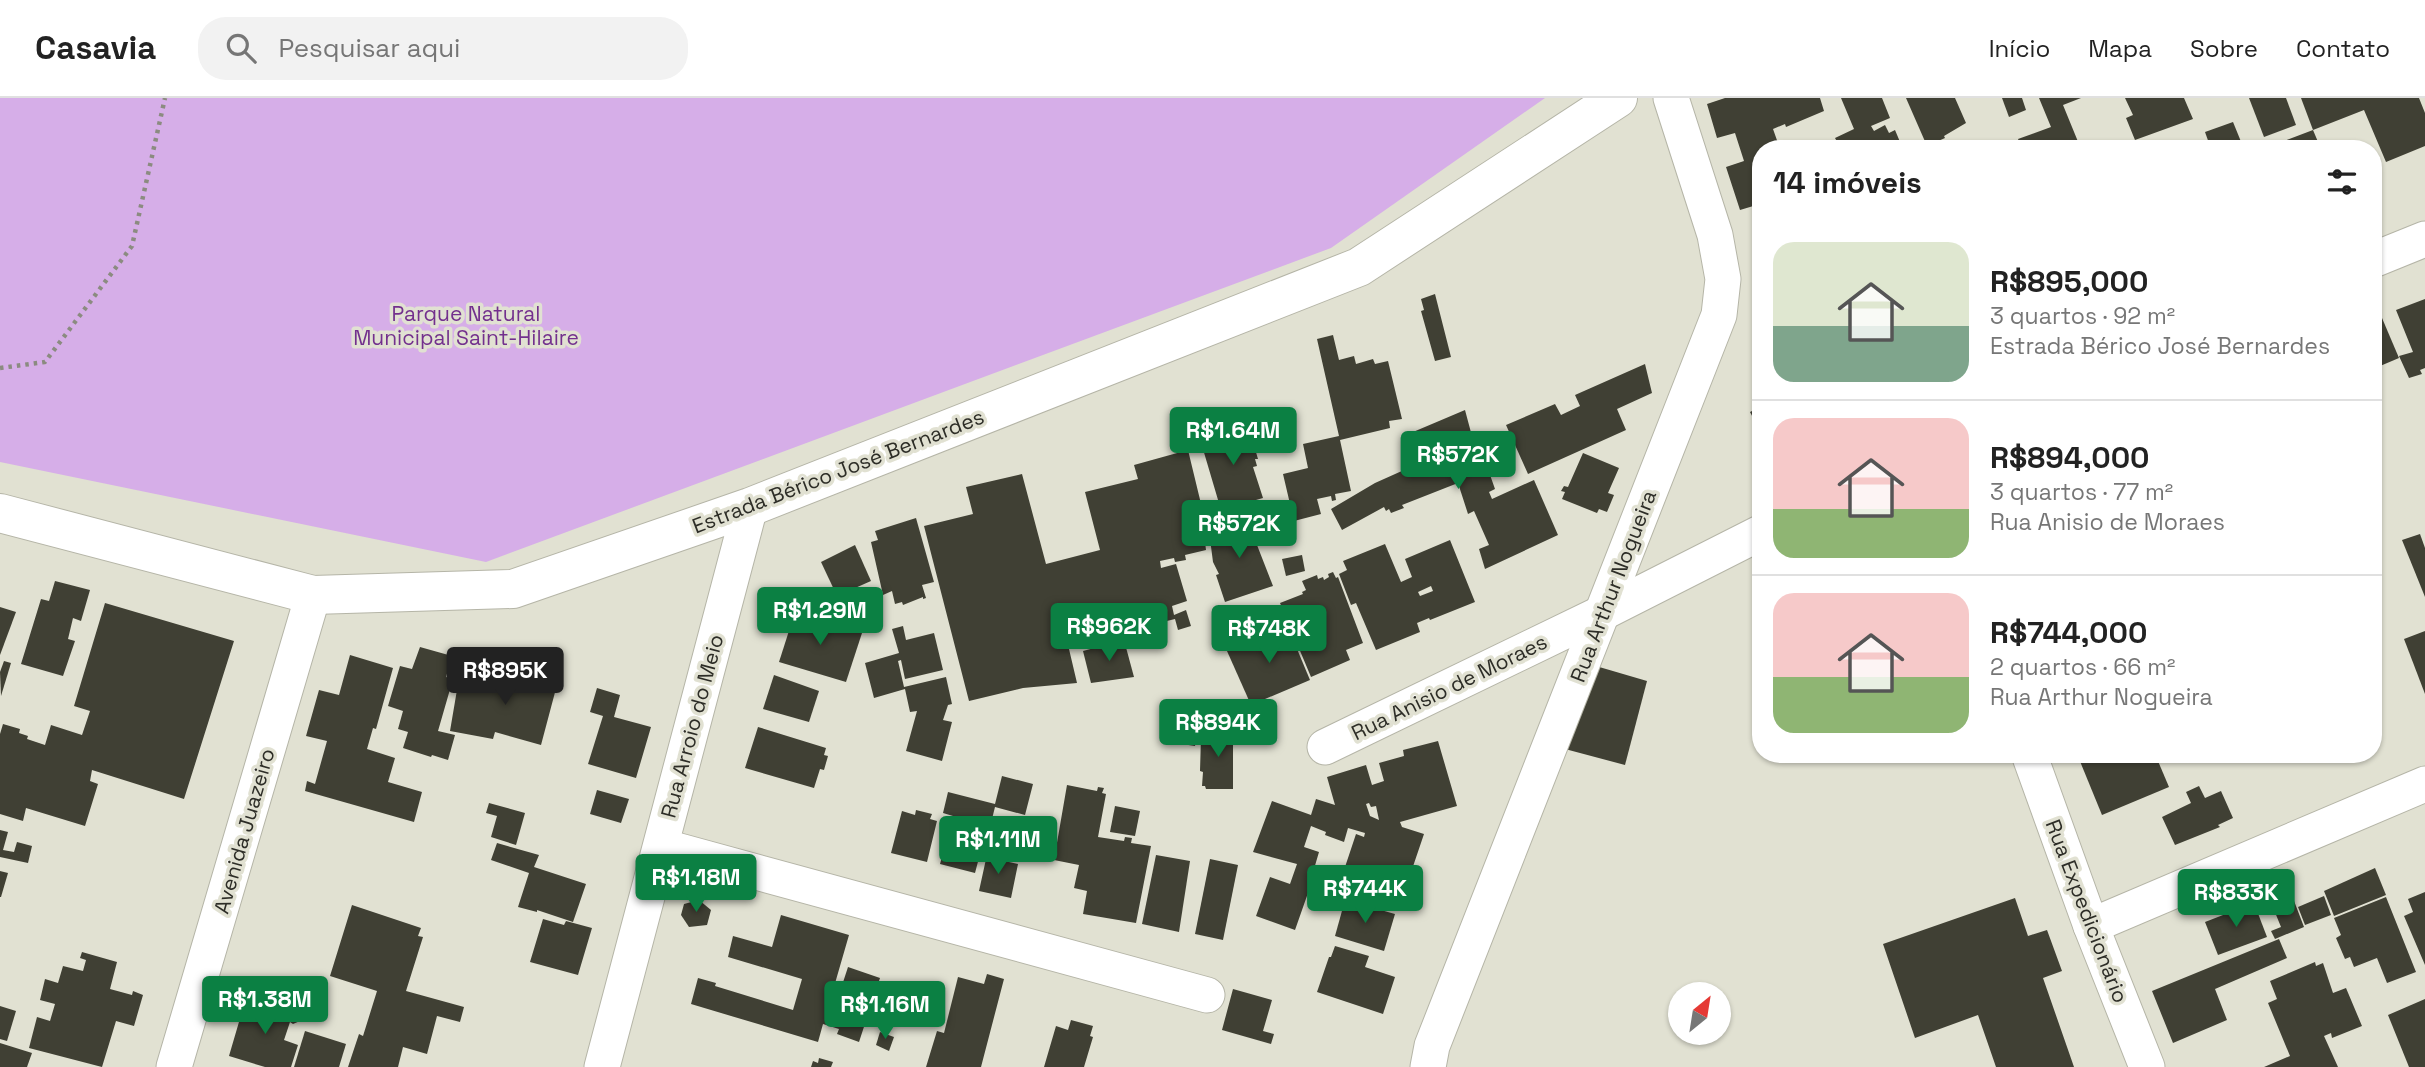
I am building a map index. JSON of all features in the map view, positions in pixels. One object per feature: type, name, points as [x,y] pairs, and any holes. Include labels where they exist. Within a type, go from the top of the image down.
[{"type":"main road","name":"Estrada Bérico José Bernardes","points":[[0,513],[313,595],[513,589],[750,507],[1359,267],[1618,98]]},
{"type":"street","name":"Rua Arthur Nogueira","points":[[1428,1067],[1432,1046],[1719,315],[1723,279],[1715,235],[1671,98]]},
{"type":"street","points":[[2382,256],[2425,239]]},
{"type":"street","name":"Rua Arroio do Meio","points":[[602,1067],[750,507]]},
{"type":"street","name":"Rua Anisio de Moraes","points":[[1325,747],[1752,537]]},
{"type":"street","name":"Avenida Juazeiro","points":[[174,1067],[313,595]]},
{"type":"street","name":"Rua Expedicionário","points":[[2032,763],[2091,926],[2147,1067]]},
{"type":"street","points":[[2091,926],[2425,784]]},
{"type":"street","points":[[661,846],[1207,995]]},
{"type":"path","points":[[0,368],[45,362],[132,246],[165,98]]},
{"type":"green space","name":"Parque Natural Municipal Saint-Hilaire","points":[[0,98],[1545,98],[1331,248],[486,562],[0,462]]},
{"type":"building","points":[[1725,98],[1820,98],[1824,111],[1786,127],[1785,124],[1773,129],[1777,140],[1752,140],[1752,206],[1740,210],[1726,167],[1744,161],[1735,133],[1717,138],[1707,104]]},
{"type":"building","points":[[1841,98],[1882,98],[1890,118],[1871,126],[1874,131],[1885,125],[1889,133],[1895,130],[1899,140],[1835,138],[1854,129]]},
{"type":"building","points":[[1906,98],[1955,98],[1966,123],[1940,140],[1924,140]]},
{"type":"building","points":[[2002,98],[2022,98],[2026,110],[2009,117]]},
{"type":"building","points":[[2039,98],[2081,98],[2063,105],[2077,140],[2018,139],[2051,127]]},
{"type":"building","points":[[2125,98],[2184,98],[2193,119],[2135,140],[2126,118],[2133,115]]},
{"type":"building","points":[[2249,98],[2286,98],[2296,125],[2264,137]]},
{"type":"building","points":[[2301,98],[2419,98],[2425,113],[2425,146],[2386,162],[2382,153],[2382,140],[2377,140],[2364,110],[2313,130]]},
{"type":"building","points":[[2233,122],[2240,140],[2208,140],[2205,132]]},
{"type":"building","points":[[2313,130],[2317,140],[2287,140]]},
{"type":"building","points":[[1435,294],[1451,357],[1435,361],[1421,311],[1424,310],[1421,299]]},
{"type":"building","points":[[2425,299],[2425,368],[2420,370],[2422,374],[2409,378],[2399,356],[2413,352],[2396,310]]},
{"type":"building","points":[[2382,318],[2399,358],[2382,365]]},
{"type":"building","points":[[1333,335],[1339,360],[1354,356],[1356,364],[1373,359],[1375,364],[1388,361],[1402,419],[1389,421],[1390,428],[1340,440],[1351,491],[1335,494],[1336,500],[1332,501],[1331,496],[1317,499],[1321,514],[1294,521],[1283,474],[1308,468],[1303,444],[1339,436],[1317,339]]},
{"type":"building","points":[[1645,364],[1652,393],[1617,409],[1626,430],[1528,474],[1506,425],[1555,404],[1561,415],[1580,406],[1575,395]]},
{"type":"building","points":[[1465,410],[1473,440],[1477,438],[1495,489],[1489,492],[1492,499],[1534,480],[1558,535],[1485,569],[1479,549],[1489,545],[1474,511],[1468,514],[1458,483],[1402,505],[1404,508],[1391,513],[1384,507],[1342,530],[1331,509],[1375,483],[1413,466],[1406,435]]},
{"type":"building","points":[[1248,425],[1258,459],[1255,459],[1257,466],[1253,467],[1263,498],[1221,510],[1200,439]]},
{"type":"building","points":[[1188,450],[1210,541],[1205,542],[1206,550],[1185,555],[1186,560],[1175,562],[1174,558],[1160,561],[1161,568],[1176,564],[1187,601],[1172,606],[1174,615],[1186,610],[1191,626],[1178,630],[1175,619],[1122,631],[1069,649],[1077,683],[1023,688],[969,701],[924,526],[973,514],[966,487],[1022,474],[1046,564],[1100,550],[1085,492],[1138,479],[1134,465]]},
{"type":"building","points":[[1583,453],[1619,468],[1608,493],[1614,495],[1607,512],[1599,509],[1597,513],[1562,499],[1565,492],[1561,491],[1564,486],[1568,487]]},
{"type":"building","points":[[916,518],[934,582],[922,585],[926,598],[903,605],[902,602],[895,604],[892,591],[883,595],[871,542],[878,540],[875,531]]},
{"type":"building","points":[[1253,519],[1259,544],[1257,545],[1273,586],[1225,602],[1216,575],[1219,574],[1213,562],[1209,531]]},
{"type":"building","points":[[2420,534],[2425,548],[2425,597],[2402,540]]},
{"type":"building","points":[[1450,540],[1475,602],[1417,623],[1420,632],[1376,650],[1356,603],[1351,605],[1339,574],[1347,570],[1343,561],[1385,544],[1401,582],[1412,577],[1405,559]],"holes":[[[1431,586],[1433,591],[1420,596],[1418,592]]]},
{"type":"building","points":[[855,545],[871,581],[837,596],[821,562]]},
{"type":"building","points":[[1302,555],[1305,571],[1286,576],[1282,559]]},
{"type":"building","points":[[1333,572],[1336,578],[1338,577],[1363,643],[1346,650],[1350,660],[1311,677],[1280,603],[1303,594],[1306,590],[1302,581],[1317,575],[1318,579],[1323,577],[1324,580]]},
{"type":"building","points":[[55,581],[90,590],[81,621],[73,618],[68,639],[75,641],[63,676],[21,664],[41,599],[49,601]]},
{"type":"building","points":[[105,603],[234,641],[184,799],[92,770],[90,781],[98,784],[85,826],[26,808],[23,821],[0,814],[0,734],[3,724],[20,729],[19,733],[28,736],[27,739],[45,745],[51,725],[82,735],[90,711],[74,706]]},
{"type":"building","points":[[0,607],[16,612],[0,655]]},
{"type":"building","points":[[795,612],[862,633],[846,682],[779,662]]},
{"type":"building","points":[[1287,625],[1310,680],[1251,705],[1227,651]]},
{"type":"building","points":[[903,626],[906,640],[934,633],[943,670],[905,679],[901,660],[898,661],[904,687],[946,677],[952,704],[948,705],[943,720],[952,722],[942,761],[906,751],[917,711],[910,712],[905,689],[874,698],[865,663],[899,653],[892,629]]},
{"type":"building","points":[[2425,631],[2425,694],[2404,639]]},
{"type":"building","points":[[1124,640],[1134,677],[1091,683],[1083,651]]},
{"type":"building","points":[[420,647],[452,656],[446,677],[453,679],[438,731],[455,735],[448,760],[403,748],[408,732],[398,729],[403,711],[388,706],[400,666],[412,669]]},
{"type":"building","points":[[350,655],[393,668],[376,729],[373,728],[367,749],[395,758],[388,782],[422,792],[414,822],[305,791],[307,781],[315,784],[327,741],[306,736],[319,690],[339,695]]},
{"type":"building","points":[[4,661],[11,663],[1,696],[0,672]]},
{"type":"building","points":[[1589,664],[1647,681],[1625,765],[1565,749]]},
{"type":"building","points":[[512,668],[558,681],[541,745],[495,732],[493,739],[450,731],[459,678],[507,686]]},
{"type":"building","points":[[774,675],[819,691],[809,722],[763,709]]},
{"type":"building","points":[[597,688],[620,695],[614,717],[651,727],[636,778],[588,764],[603,716],[590,712]]},
{"type":"building","points":[[1183,699],[1203,702],[1195,746],[1175,743]]},
{"type":"building","points":[[1233,722],[1233,789],[1206,789],[1202,786],[1203,772],[1200,771],[1201,737],[1219,738],[1218,723]]},
{"type":"building","points":[[758,727],[826,748],[824,755],[828,756],[824,770],[820,769],[814,788],[745,768]]},
{"type":"building","points":[[1438,741],[1457,806],[1400,822],[1402,827],[1424,834],[1404,893],[1343,873],[1356,834],[1364,837],[1365,833],[1348,828],[1344,842],[1311,826],[1304,847],[1319,852],[1314,869],[1323,872],[1315,895],[1308,893],[1295,930],[1256,916],[1270,877],[1290,884],[1297,864],[1253,852],[1272,801],[1311,815],[1316,799],[1335,805],[1327,777],[1366,765],[1372,785],[1384,781],[1379,763],[1404,756],[1403,750]],"holes":[[[1369,803],[1371,807],[1376,806],[1379,820],[1370,816],[1366,804]]]},
{"type":"building","points":[[2081,763],[2159,763],[2169,787],[2102,815]]},
{"type":"building","points":[[1002,776],[1033,784],[1025,815],[995,807],[983,855],[980,854],[975,873],[940,864],[953,816],[943,813],[948,792],[995,804]]},
{"type":"building","points":[[1067,785],[1097,791],[1098,787],[1104,788],[1102,793],[1106,794],[1098,837],[1124,841],[1125,837],[1132,838],[1131,843],[1151,846],[1136,923],[1083,914],[1087,891],[1074,888],[1079,865],[1054,860]]},
{"type":"building","points":[[2199,786],[2205,798],[2221,791],[2233,818],[2218,825],[2220,827],[2175,845],[2162,817],[2191,803],[2186,792]]},
{"type":"building","points":[[597,790],[629,799],[621,823],[590,814]]},
{"type":"building","points":[[489,803],[525,813],[516,845],[491,837],[497,816],[486,813]]},
{"type":"building","points":[[1115,806],[1140,811],[1135,836],[1110,832]]},
{"type":"building","points":[[916,810],[932,814],[930,819],[937,821],[927,862],[891,853],[902,811],[915,815]]},
{"type":"building","points":[[0,830],[8,832],[3,850],[14,852],[17,842],[32,846],[28,863],[0,857]]},
{"type":"building","points":[[497,843],[539,855],[534,867],[586,884],[573,922],[537,910],[518,907],[529,873],[491,860]]},
{"type":"building","points":[[988,850],[1001,854],[1000,860],[1018,864],[1011,898],[979,891]]},
{"type":"building","points":[[1156,855],[1190,861],[1179,932],[1142,924]]},
{"type":"building","points":[[1210,859],[1238,865],[1223,940],[1195,934]]},
{"type":"building","points":[[2375,868],[2386,895],[2334,916],[2324,891]]},
{"type":"building","points":[[0,871],[8,873],[1,897],[0,897]]},
{"type":"building","points":[[2425,892],[2425,965],[2404,916],[2413,912],[2408,899]]},
{"type":"building","points":[[2291,893],[2304,927],[2275,939],[2271,931],[2281,927],[2270,900]]},
{"type":"building","points":[[2324,896],[2331,915],[2305,925],[2298,907]]},
{"type":"building","points":[[2386,897],[2416,972],[2387,983],[2377,958],[2354,967],[2350,957],[2345,959],[2336,938],[2341,935],[2334,918]]},
{"type":"building","points":[[2015,898],[2028,936],[2047,930],[2062,971],[2043,978],[2074,1067],[1996,1067],[1978,1015],[1915,1038],[1883,944]]},
{"type":"building","points":[[699,900],[711,910],[707,925],[689,927],[681,915],[684,904]]},
{"type":"building","points":[[1345,900],[1395,914],[1384,951],[1335,936]]},
{"type":"building","points":[[2254,903],[2267,937],[2218,955],[2205,922]]},
{"type":"building","points":[[352,905],[421,928],[418,936],[423,937],[406,991],[464,1007],[460,1022],[437,1016],[427,1054],[403,1047],[398,1067],[348,1067],[359,1034],[363,1036],[377,991],[330,976]]},
{"type":"building","points":[[781,915],[849,935],[827,1011],[833,1013],[848,967],[880,978],[859,1042],[837,1034],[839,1029],[823,1024],[818,1042],[691,1004],[698,978],[716,983],[715,986],[793,1010],[802,979],[728,957],[733,936],[772,947]]},
{"type":"building","points":[[543,919],[564,925],[566,921],[592,928],[578,975],[530,962]]},
{"type":"building","points":[[2279,939],[2287,958],[2215,989],[2227,1020],[2173,1043],[2152,991]]},
{"type":"building","points":[[1335,946],[1369,956],[1365,967],[1395,977],[1383,1014],[1317,992]]},
{"type":"building","points":[[82,952],[117,962],[110,989],[132,995],[133,991],[143,995],[134,1026],[116,1021],[102,1067],[29,1048],[37,1017],[50,1021],[55,1004],[40,1000],[45,979],[58,983],[63,966],[83,971],[86,960],[80,958]]},
{"type":"building","points":[[2315,962],[2316,966],[2323,963],[2333,993],[2346,988],[2362,1026],[2332,1038],[2331,1033],[2324,1036],[2338,1067],[2264,1067],[2290,1056],[2268,1003],[2277,999],[2270,981]]},
{"type":"building","points":[[987,974],[1004,979],[981,1067],[926,1067],[937,1031],[944,1033],[958,977],[984,984]]},
{"type":"building","points":[[1233,989],[1272,1000],[1263,1031],[1274,1034],[1271,1044],[1222,1030]]},
{"type":"building","points":[[246,998],[287,1011],[291,1008],[299,1010],[300,1021],[293,1024],[290,1022],[284,1040],[298,1045],[291,1067],[265,1067],[229,1056]]},
{"type":"building","points":[[2425,999],[2425,1067],[2409,1067],[2388,1015]]},
{"type":"building","points":[[0,1006],[16,1011],[7,1041],[0,1039]]},
{"type":"building","points":[[1071,1020],[1093,1026],[1090,1036],[1093,1037],[1084,1067],[1044,1067],[1056,1026],[1068,1030]]},
{"type":"building","points":[[305,1031],[346,1044],[339,1067],[294,1067]]},
{"type":"building","points":[[880,1032],[894,1037],[889,1051],[876,1045]]},
{"type":"building","points":[[0,1043],[32,1053],[27,1067],[0,1067]]},
{"type":"building","points":[[819,1058],[833,1062],[831,1067],[811,1067],[813,1061],[818,1063]]}]
